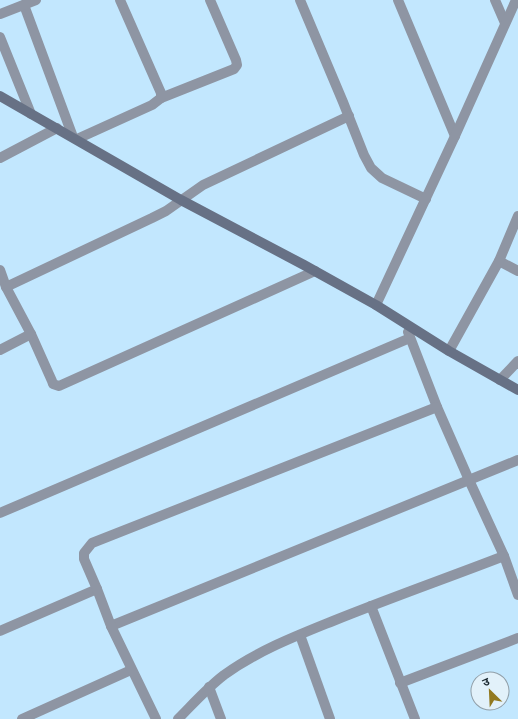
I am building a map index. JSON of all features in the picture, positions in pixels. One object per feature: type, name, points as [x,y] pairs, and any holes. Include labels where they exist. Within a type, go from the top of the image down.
[{"type":"street","points":[[0,14],[36,0]]},
{"type":"street","points":[[120,0],[161,93],[161,98]]},
{"type":"street","points":[[75,138],[152,105],[161,98],[234,68],[236,65],[236,60],[210,0]]},
{"type":"street","points":[[301,0],[364,155],[371,168],[382,178],[426,199]]},
{"type":"street","points":[[398,0],[455,136]]},
{"type":"street","points":[[495,0],[505,23]]},
{"type":"street","points":[[376,305],[455,136],[516,0]]},
{"type":"street","points":[[24,5],[75,138]]},
{"type":"street","points":[[0,37],[31,114]]},
{"type":"street","points":[[0,96],[181,200],[376,305],[449,351],[518,390]]},
{"type":"street","points":[[6,287],[166,211],[203,185],[349,116]]},
{"type":"street","points":[[0,158],[57,128]]},
{"type":"street","points":[[449,351],[499,261],[518,216]]},
{"type":"street","points":[[499,261],[518,271]]},
{"type":"street","points":[[0,270],[6,287],[31,334],[53,384],[56,385],[62,385],[314,271]]},
{"type":"street","points":[[404,323],[437,407],[504,556],[518,595]]},
{"type":"street","points":[[0,350],[31,334]]},
{"type":"street","points":[[0,513],[410,338]]},
{"type":"street","points":[[500,380],[518,361]]},
{"type":"street","points":[[156,719],[110,626],[83,556],[92,543],[437,407]]},
{"type":"street","points":[[110,626],[518,460]]},
{"type":"street","points":[[178,719],[209,687],[224,675],[277,645],[300,634],[371,606],[504,556]]},
{"type":"street","points":[[0,631],[97,590]]},
{"type":"street","points":[[371,606],[415,719]]},
{"type":"street","points":[[300,634],[330,719]]},
{"type":"street","points":[[400,683],[518,638]]},
{"type":"street","points":[[22,719],[131,670]]},
{"type":"street","points":[[209,687],[221,719]]}]
